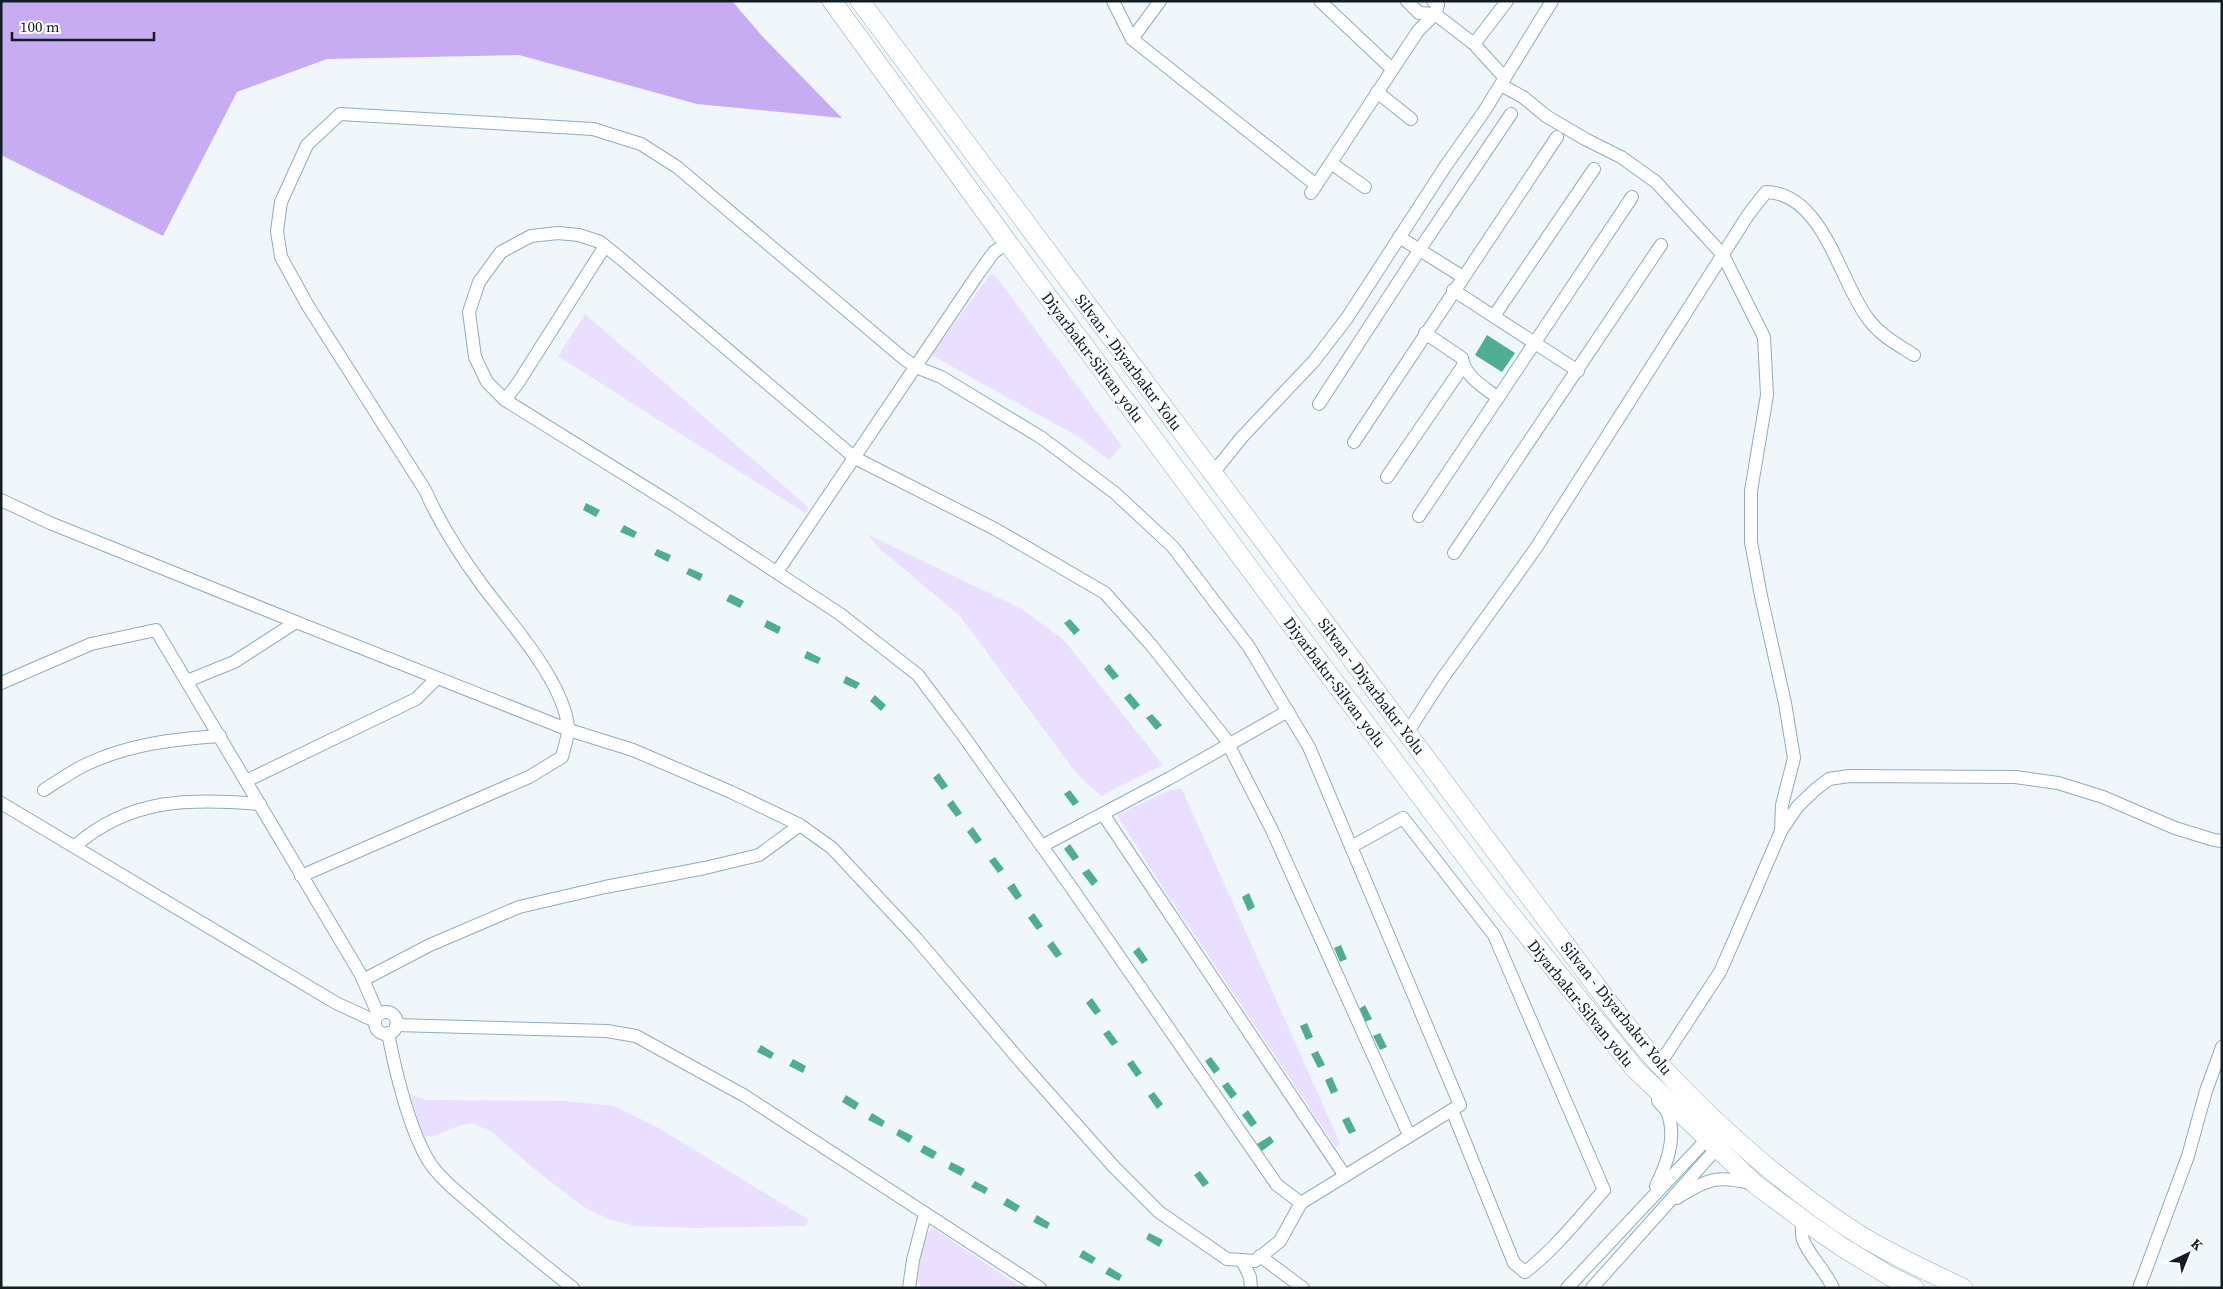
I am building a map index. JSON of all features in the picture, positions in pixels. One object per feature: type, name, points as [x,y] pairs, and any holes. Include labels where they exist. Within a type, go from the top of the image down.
[{"type":"highway","name":"Diyarbakır-Silvan yolu","points":[[832,1],[1008,243],[1494,894],[1635,1069],[1756,1185],[1802,1219],[1888,1275],[1914,1288]]},
{"type":"highway","name":"Silvan - Diyarbakır Yolu","points":[[860,1],[1615,1011],[1660,1065],[1742,1144],[1812,1203],[1860,1235],[1902,1259],[1963,1288]]},
{"type":"street","points":[[1113,1],[1132,39],[1313,189],[1418,31],[1435,14],[1438,5],[1434,1]]},
{"type":"street","points":[[1132,39],[1160,1]]},
{"type":"street","points":[[1320,1],[1392,69]]},
{"type":"street","points":[[1407,1],[1419,13],[1435,14],[1474,44],[1503,82],[1546,116],[1577,135],[1621,157],[1656,182],[1723,255],[1764,338],[1767,395],[1751,491],[1751,542],[1785,703],[1794,758],[1782,805],[1781,831]]},
{"type":"street","points":[[1474,44],[1506,1]]},
{"type":"street","points":[[1213,473],[1243,436],[1314,361],[1347,318],[1503,82],[1552,1]]},
{"type":"street","points":[[1377,92],[1412,119]]},
{"type":"street","points":[[1,500],[50,523],[436,678],[569,730],[633,750],[731,792],[800,825],[832,848],[916,938],[1033,1076],[1114,1167],[1159,1212],[1227,1259],[1255,1261],[1280,1241],[1301,1203],[1460,1105],[1309,747],[1249,648],[1173,548],[1115,493],[1042,438],[941,377],[916,367],[903,358],[678,167],[641,144],[592,129],[340,114],[307,145],[281,202],[277,231],[282,257],[313,314],[425,490],[438,519],[482,584],[516,627],[554,687],[567,718],[569,730],[562,757],[528,777],[301,876]]},
{"type":"street","points":[[1318,404],[1512,114]]},
{"type":"street","points":[[1354,442],[1453,290],[1557,137]]},
{"type":"street","points":[[1330,163],[1365,187]]},
{"type":"street","points":[[1494,316],[1594,169]]},
{"type":"street","points":[[1407,733],[1442,679],[1536,548],[1748,215],[1766,192],[1778,192],[1798,205],[1821,228],[1868,319],[1886,338],[1914,355]]},
{"type":"street","points":[[1419,516],[1632,197]]},
{"type":"street","points":[[1301,1203],[1277,1185],[1042,846],[918,675],[846,618],[674,505],[505,400],[487,382],[475,358],[469,312],[479,282],[501,252],[531,236],[558,233],[579,235],[605,246],[682,308],[755,374],[855,458],[995,529],[1105,593],[1152,646],[1229,745],[1272,830],[1409,1135]]},
{"type":"street","points":[[1399,237],[1463,277]]},
{"type":"street","points":[[777,572],[994,252],[1008,243]]},
{"type":"street","points":[[1454,552],[1578,371],[1661,245]]},
{"type":"street","points":[[505,400],[518,384],[605,246]]},
{"type":"street","points":[[1453,290],[1578,371]]},
{"type":"street","points":[[1425,334],[1462,358],[1463,366],[1469,375],[1498,398]]},
{"type":"street","points":[[1387,477],[1463,366]]},
{"type":"street","points":[[187,682],[234,662],[296,622]]},
{"type":"street","points":[[1,683],[91,644],[156,630],[363,980],[377,1018],[378,1031],[392,1029],[607,1030],[636,1036],[745,1096],[1040,1288]]},
{"type":"street","points":[[246,781],[416,699],[436,678]]},
{"type":"street","points":[[1042,846],[1288,711]]},
{"type":"street","points":[[44,790],[88,764],[133,748],[172,739],[220,736]]},
{"type":"street","points":[[1660,1065],[1720,972],[1781,831],[1798,806],[1829,779],[1849,776],[2015,777],[2058,783],[2103,797],[2175,828],[2222,841]]},
{"type":"street","points":[[75,846],[91,832],[141,808],[177,802],[260,804]]},
{"type":"street","points":[[1,803],[336,1003],[377,1018]]},
{"type":"street","points":[[1103,814],[1345,1176]]},
{"type":"street","points":[[1351,847],[1403,818],[1494,935],[1604,1190],[1577,1221],[1525,1272],[1514,1263],[1452,1110]]},
{"type":"street","points":[[363,980],[430,945],[519,908],[605,887],[705,868],[759,855],[800,825]]},
{"type":"street","points":[[377,1018],[385,1012],[392,1014],[396,1019],[392,1029],[392,1054],[417,1140],[429,1162],[458,1192],[573,1288]]},
{"type":"street","points":[[2139,1288],[2188,1156],[2206,1091],[2222,1047]]},
{"type":"street","points":[[1635,1069],[1669,1115],[1672,1133],[1663,1172],[1651,1198]]},
{"type":"street","points":[[1567,1288],[1651,1198],[1712,1143]]},
{"type":"street","points":[[1592,1288],[1660,1209],[1712,1143]]},
{"type":"street","points":[[1660,1209],[1699,1184],[1718,1179],[1730,1178],[1756,1185]]},
{"type":"street","points":[[909,1288],[913,1260],[925,1214]]},
{"type":"street","points":[[1802,1219],[1802,1238],[1811,1255],[1827,1274],[1833,1288]]},
{"type":"street","points":[[1260,1256],[1303,1288]]},
{"type":"street","points":[[1242,1260],[1250,1278],[1251,1288]]},
{"type":"shaded area","points":[[1,1],[732,1],[763,37],[842,118],[697,104],[519,55],[327,59],[237,92],[163,236],[1,155]]},
{"type":"shaded area","points":[[994,274],[1122,446],[1109,460],[1077,436],[931,355],[989,276]]},
{"type":"shaded area","points":[[585,314],[808,507],[808,511],[805,513],[558,356]]},
{"type":"shaded area","points":[[1487,335],[1515,353],[1502,372],[1475,355]]},
{"type":"shaded area","points":[[586,503],[600,510],[596,517],[583,510]]},
{"type":"shaded area","points":[[624,525],[637,532],[634,538],[620,532]]},
{"type":"shaded area","points":[[867,534],[1022,609],[1064,640],[1163,765],[1101,796],[1076,773],[960,616],[879,548]]},
{"type":"shaded area","points":[[657,549],[671,555],[668,562],[654,555]]},
{"type":"shaded area","points":[[689,568],[703,574],[700,581],[686,574]]},
{"type":"shaded area","points":[[730,594],[744,601],[740,608],[726,601]]},
{"type":"shaded area","points":[[1070,619],[1080,630],[1074,635],[1064,623]]},
{"type":"shaded area","points":[[767,620],[781,627],[778,634],[764,627]]},
{"type":"shaded area","points":[[807,651],[821,658],[818,664],[804,658]]},
{"type":"shaded area","points":[[1109,664],[1119,676],[1113,680],[1104,669]]},
{"type":"shaded area","points":[[846,676],[860,683],[856,689],[843,683]]},
{"type":"shaded area","points":[[1130,693],[1140,705],[1134,710],[1124,698]]},
{"type":"shaded area","points":[[875,695],[886,705],[881,711],[870,701]]},
{"type":"shaded area","points":[[1152,714],[1162,725],[1156,730],[1146,718]]},
{"type":"shaded area","points":[[939,773],[948,786],[942,790],[933,778]]},
{"type":"shaded area","points":[[1182,789],[1340,1143],[1336,1147],[1159,882],[1117,815],[1170,790]]},
{"type":"shaded area","points":[[1070,790],[1079,802],[1073,806],[1064,794]]},
{"type":"shaded area","points":[[953,800],[962,813],[956,817],[947,805]]},
{"type":"shaded area","points":[[973,827],[982,840],[976,844],[967,832]]},
{"type":"shaded area","points":[[1070,844],[1079,857],[1073,861],[1064,849]]},
{"type":"shaded area","points":[[995,857],[1004,869],[998,873],[989,861]]},
{"type":"shaded area","points":[[1089,869],[1098,881],[1092,886],[1082,873]]},
{"type":"shaded area","points":[[1014,883],[1022,896],[1016,900],[1007,888]]},
{"type":"shaded area","points":[[1249,893],[1255,907],[1248,911],[1242,897]]},
{"type":"shaded area","points":[[1034,913],[1043,926],[1037,930],[1028,918]]},
{"type":"shaded area","points":[[1053,941],[1062,954],[1056,958],[1047,946]]},
{"type":"shaded area","points":[[1341,945],[1347,959],[1340,962],[1334,948]]},
{"type":"shaded area","points":[[1139,947],[1148,960],[1142,964],[1133,952]]},
{"type":"shaded area","points":[[1092,998],[1101,1011],[1095,1015],[1086,1003]]},
{"type":"shaded area","points":[[1365,1005],[1372,1019],[1365,1022],[1359,1009]]},
{"type":"shaded area","points":[[1307,1023],[1313,1037],[1306,1040],[1300,1026]]},
{"type":"shaded area","points":[[1109,1030],[1118,1042],[1112,1046],[1103,1034]]},
{"type":"shaded area","points":[[1380,1033],[1387,1047],[1380,1050],[1373,1036]]},
{"type":"shaded area","points":[[761,1045],[774,1053],[771,1059],[757,1052]]},
{"type":"shaded area","points":[[1318,1051],[1325,1065],[1318,1068],[1311,1054]]},
{"type":"shaded area","points":[[1211,1057],[1220,1069],[1214,1074],[1205,1061]]},
{"type":"shaded area","points":[[793,1059],[806,1066],[803,1073],[789,1066]]},
{"type":"shaded area","points":[[1133,1060],[1142,1073],[1136,1077],[1127,1064]]},
{"type":"shaded area","points":[[1332,1077],[1338,1091],[1331,1094],[1325,1080]]},
{"type":"shaded area","points":[[1228,1082],[1237,1094],[1231,1099],[1222,1086]]},
{"type":"shaded area","points":[[1154,1092],[1163,1104],[1157,1109],[1148,1096]]},
{"type":"shaded area","points":[[410,1094],[426,1100],[564,1101],[614,1106],[657,1127],[809,1220],[805,1226],[692,1228],[635,1226],[608,1219],[582,1206],[532,1167],[492,1132],[472,1123],[461,1125],[431,1137],[422,1135]]},
{"type":"shaded area","points":[[846,1095],[859,1103],[855,1110],[842,1102]]},
{"type":"shaded area","points":[[1248,1110],[1257,1123],[1251,1127],[1242,1115]]},
{"type":"shaded area","points":[[872,1113],[885,1121],[882,1127],[868,1120]]},
{"type":"shaded area","points":[[1349,1117],[1356,1131],[1349,1134],[1342,1120]]},
{"type":"shaded area","points":[[899,1129],[913,1136],[909,1143],[896,1135]]},
{"type":"shaded area","points":[[1270,1136],[1274,1142],[1262,1151],[1257,1144]]},
{"type":"shaded area","points":[[924,1145],[937,1152],[933,1159],[920,1152]]},
{"type":"shaded area","points":[[951,1162],[965,1169],[961,1176],[948,1169]]},
{"type":"shaded area","points":[[1200,1171],[1209,1183],[1203,1187],[1194,1175]]},
{"type":"shaded area","points":[[975,1181],[988,1188],[985,1194],[971,1187]]},
{"type":"shaded area","points":[[1007,1198],[1020,1206],[1016,1212],[1003,1205]]},
{"type":"shaded area","points":[[1037,1215],[1050,1223],[1047,1229],[1033,1222]]},
{"type":"shaded area","points":[[933,1228],[1022,1288],[921,1287],[917,1279],[924,1236]]},
{"type":"shaded area","points":[[1149,1233],[1163,1240],[1159,1247],[1146,1239]]},
{"type":"shaded area","points":[[1083,1250],[1096,1258],[1092,1264],[1079,1257]]},
{"type":"shaded area","points":[[1109,1267],[1122,1275],[1119,1281],[1105,1274]]}]
